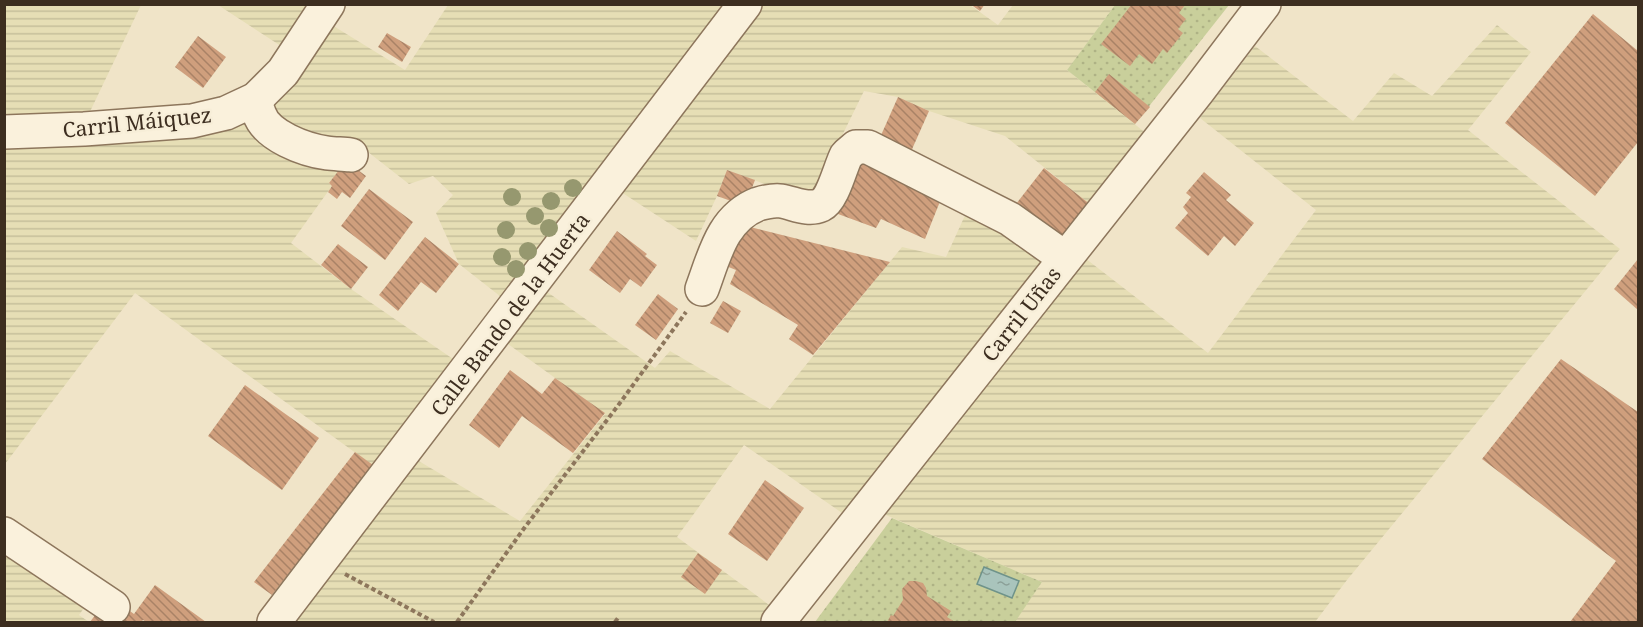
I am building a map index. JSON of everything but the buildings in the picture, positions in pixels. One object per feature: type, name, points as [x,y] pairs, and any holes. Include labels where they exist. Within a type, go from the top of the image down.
[{"type":"street","name":"Carril Máiquez","points":[[5,133],[192,121],[226,113],[256,99],[283,72],[328,4]]},
{"type":"street","name":"Calle Bando de la Huerta","points":[[274,622],[745,4]]},
{"type":"street","name":"Carril Uñas","points":[[778,622],[1198,91],[1264,4]]},
{"type":"street","points":[[256,99],[259,115],[268,128],[286,140],[326,153],[351,155]]},
{"type":"street","points":[[702,289],[724,232],[735,218],[748,208],[779,200],[811,208],[823,204],[830,194],[847,154],[856,147],[868,147],[1010,219],[1065,258]]},
{"type":"street","points":[[4,534],[113,607]]},
{"type":"path","points":[[457,622],[525,526],[617,407],[702,289]]},
{"type":"path","points":[[342,573],[434,622]]},
{"type":"shaded area","points":[[4,5],[141,5],[86,120],[5,122]]},
{"type":"shaded area","points":[[218,5],[317,5],[287,50]]},
{"type":"shaded area","points":[[448,5],[725,5],[505,300],[459,264],[436,213],[453,195],[433,176],[409,184],[359,145],[344,144],[277,123],[271,100],[327,22],[405,70]]},
{"type":"shaded area","points":[[755,5],[970,5],[998,25],[1013,5],[1115,5],[1067,70],[1147,134],[1091,205],[1005,136],[929,111],[898,97],[864,91],[810,201],[727,170],[696,241],[618,190]]},
{"type":"shaded area","points":[[1497,25],[1531,52],[1468,130],[1620,249],[1347,580],[1315,622],[1014,622],[1042,582],[879,512],[1081,255],[1208,353],[1316,210],[1200,118],[1255,46],[1353,121],[1394,73],[1432,96]]},
{"type":"shaded area","points":[[247,115],[341,168],[329,183],[332,186],[291,243],[351,289],[456,361],[375,467],[135,293],[5,464],[4,152],[12,141]]},
{"type":"shaded area","points":[[967,211],[1049,258],[845,515],[744,445],[677,537],[772,607],[761,622],[287,622],[412,457],[520,521],[605,414],[504,341],[543,289],[655,368],[670,351],[770,409],[902,247],[946,257]]},
{"type":"shaded area","points":[[4,545],[89,601],[79,615],[89,622],[5,622]]},
{"type":"green space","points":[[1115,5],[1229,5],[1135,124],[1067,70]]},
{"type":"green space","points":[[892,518],[1042,582],[1015,622],[815,622]]},
{"type":"water","points":[[984,567],[1019,581],[1012,598],[977,584]]}]
